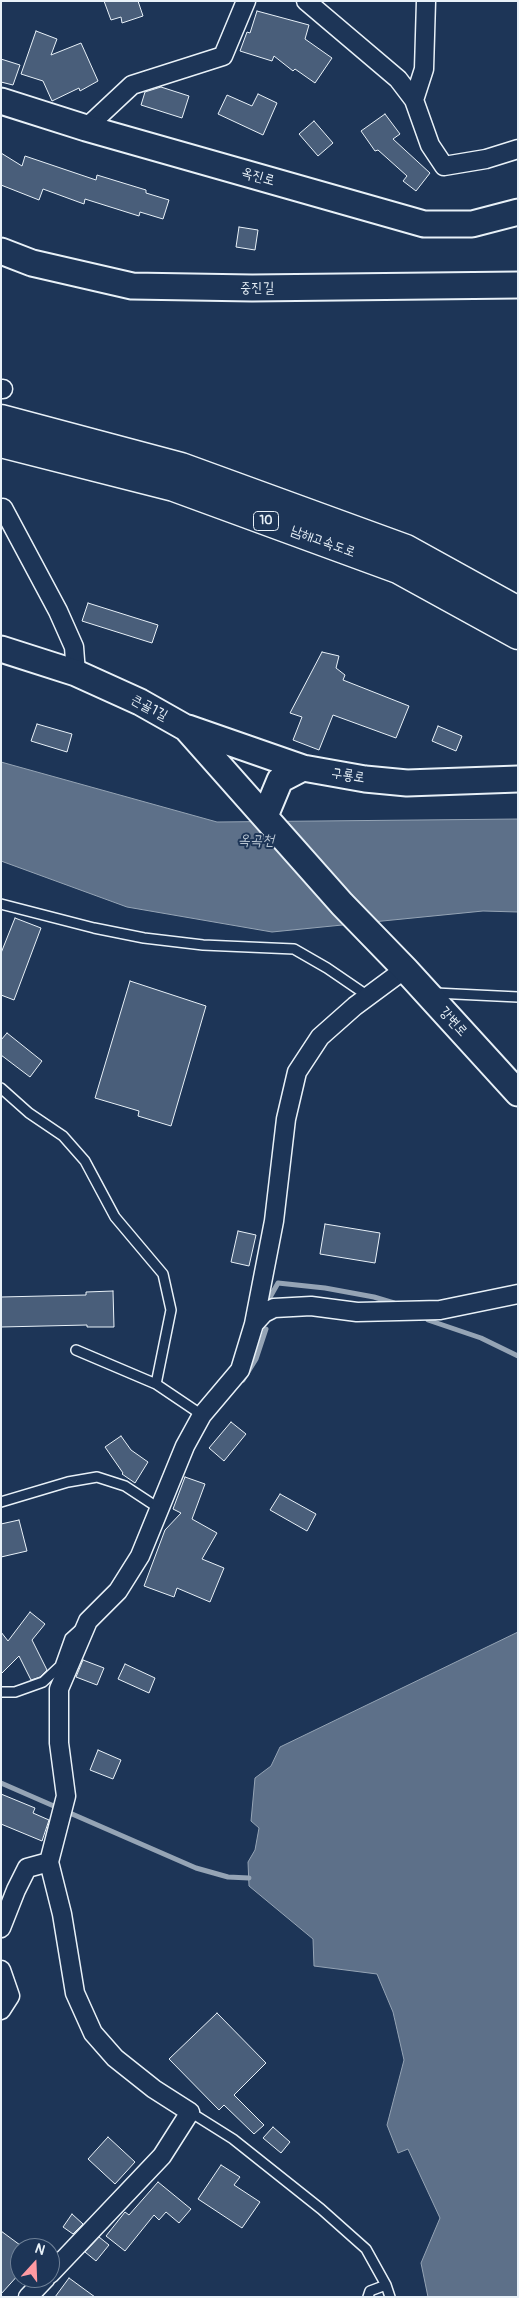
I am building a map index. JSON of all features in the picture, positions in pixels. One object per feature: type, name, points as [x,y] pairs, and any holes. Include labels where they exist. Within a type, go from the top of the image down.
[{"type":"highway","name":"남해고속도로","points":[[1,419],[181,467],[396,546],[518,611]]},
{"type":"highway","name":"남해고속도로","points":[[1,443],[174,487],[398,569],[518,635]]},
{"type":"main road","name":"옥진로","points":[[1,101],[86,128],[424,224],[472,224],[518,212]]},
{"type":"main road","name":"중진길","points":[[1,251],[32,263],[132,286],[252,288],[518,285]]},
{"type":"main road","name":"큰골1길","points":[[1,649],[76,673],[140,702],[186,728],[388,953]]},
{"type":"main road","name":"구룡로","points":[[186,728],[303,768],[365,779],[407,783],[518,779]]},
{"type":"main road","points":[[265,816],[280,780],[303,768]]},
{"type":"main road","name":"강변로","points":[[388,953],[405,969],[518,1093]]},
{"type":"street","points":[[86,128],[132,85],[223,56],[246,1]]},
{"type":"street","points":[[306,1],[398,79],[414,100],[430,145],[444,166],[486,159],[518,149]]},
{"type":"street","points":[[414,100],[424,69],[426,1]]},
{"type":"street","points":[[3,508],[58,611],[74,647],[76,673]]},
{"type":"street","points":[[60,2263],[162,2156],[190,2112],[154,2089],[115,2058],[93,2033],[75,1993],[62,1914],[49,1862],[66,1796],[59,1743],[59,1689],[88,1621],[118,1591],[140,1556],[185,1446],[202,1415],[240,1370],[254,1324],[274,1221],[286,1119],[297,1072],[320,1037],[368,996],[405,969]]},
{"type":"street","points":[[254,1324],[264,1313],[274,1308],[311,1306],[357,1312],[440,1310],[518,1294]]},
{"type":"street","points":[[1,1928],[27,1868],[49,1862]]},
{"type":"street","points":[[1,1970],[10,1996],[1,2010]]},
{"type":"lane","points":[[1,904],[144,938],[203,945],[294,949],[327,968],[368,996]]},
{"type":"lane","points":[[427,993],[518,998]]},
{"type":"lane","points":[[1,1088],[29,1114],[63,1136],[85,1161],[115,1217],[163,1274],[171,1310],[156,1384]]},
{"type":"lane","points":[[76,1350],[156,1384],[202,1415]]},
{"type":"lane","points":[[1,1502],[68,1482],[97,1477],[125,1486],[160,1509]]},
{"type":"lane","points":[[1,1692],[15,1692],[43,1682],[60,1666],[70,1638],[88,1621]]},
{"type":"lane","points":[[190,2112],[233,2140],[328,2215],[366,2249],[386,2285],[390,2297]]},
{"type":"lane","points":[[368,2297],[370,2291],[386,2285]]},
{"type":"water","name":"옥곡천","points":[[1,762],[217,822],[518,819],[518,912],[483,911],[272,932],[127,907],[1,861]]},
{"type":"water","points":[[518,1632],[518,2297],[428,2297],[421,2263],[440,2218],[408,2149],[398,2153],[387,2125],[404,2060],[393,2012],[377,1974],[314,1966],[313,1939],[249,1886],[248,1862],[255,1850],[259,1828],[251,1821],[255,1778],[271,1766],[280,1747]]},
{"type":"building","points":[[104,1],[138,1],[143,16],[122,23],[121,17],[111,20]]},
{"type":"building","points":[[257,11],[309,25],[305,39],[332,58],[315,83],[295,69],[293,71],[274,56],[272,61],[240,51],[247,32],[250,33]]},
{"type":"building","points":[[36,31],[57,39],[51,55],[81,43],[98,81],[80,91],[79,88],[52,101],[43,81],[21,74]]},
{"type":"building","points":[[1,59],[20,65],[13,85],[1,82]]},
{"type":"building","points":[[161,87],[189,96],[182,118],[141,105],[145,92]]},
{"type":"building","points":[[258,94],[277,103],[263,135],[218,114],[227,95],[252,106]]},
{"type":"building","points":[[385,114],[400,134],[393,139],[430,173],[416,191],[403,181],[407,176],[378,150],[375,151],[361,131]]},
{"type":"building","points":[[314,121],[333,143],[318,156],[299,134]]},
{"type":"building","points":[[1,153],[22,166],[25,156],[96,180],[97,175],[146,190],[146,193],[169,200],[163,219],[140,212],[139,216],[85,199],[84,204],[43,189],[39,200],[1,185]]},
{"type":"building","points":[[239,227],[258,230],[255,250],[236,247]]},
{"type":"building","points":[[88,603],[158,625],[152,643],[82,621]]},
{"type":"building","points":[[322,652],[339,656],[336,668],[345,675],[343,680],[409,706],[396,738],[333,715],[319,750],[293,740],[302,717],[290,713]]},
{"type":"building","points":[[37,724],[72,734],[67,752],[31,741]]},
{"type":"building","points":[[438,726],[462,736],[456,751],[432,741]]},
{"type":"building","points":[[15,918],[41,928],[14,1000],[1,995],[1,953]]},
{"type":"building","points":[[130,981],[206,1006],[171,1126],[138,1116],[139,1111],[95,1098]]},
{"type":"building","points":[[7,1033],[42,1061],[30,1077],[1,1055],[1,1040]]},
{"type":"building","points":[[325,1224],[380,1233],[375,1263],[320,1254]]},
{"type":"building","points":[[238,1231],[256,1235],[249,1266],[231,1262]]},
{"type":"building","points":[[113,1291],[114,1327],[87,1327],[87,1325],[1,1327],[1,1297],[86,1295],[86,1292]]},
{"type":"building","points":[[231,1422],[246,1434],[224,1461],[209,1448]]},
{"type":"building","points":[[121,1436],[131,1450],[148,1462],[135,1483],[122,1474],[105,1447]]},
{"type":"building","points":[[185,1477],[205,1484],[192,1519],[217,1533],[202,1559],[224,1568],[210,1602],[177,1588],[174,1597],[144,1586],[165,1530],[181,1513],[173,1509]]},
{"type":"building","points":[[280,1494],[316,1514],[307,1531],[270,1510]]},
{"type":"building","points":[[19,1520],[27,1551],[1,1557],[1,1524]]},
{"type":"building","points":[[30,1612],[45,1624],[32,1640],[47,1670],[40,1677],[31,1680],[19,1656],[1,1674],[1,1632],[8,1641]]},
{"type":"building","points":[[83,1660],[104,1668],[97,1685],[76,1677]]},
{"type":"building","points":[[125,1664],[155,1678],[149,1693],[118,1679]]},
{"type":"building","points":[[98,1750],[121,1760],[113,1779],[90,1770]]},
{"type":"building","points":[[1,1794],[35,1808],[33,1813],[49,1820],[42,1841],[1,1824]]},
{"type":"building","points":[[217,2013],[266,2063],[234,2095],[264,2125],[254,2134],[224,2105],[219,2110],[169,2059]]},
{"type":"building","points":[[273,2127],[290,2142],[281,2153],[263,2138]]},
{"type":"building","points":[[108,2137],[135,2162],[115,2184],[88,2159]]},
{"type":"building","points":[[221,2165],[240,2177],[234,2185],[260,2202],[242,2228],[198,2199]]},
{"type":"building","points":[[158,2182],[191,2209],[179,2223],[166,2212],[159,2220],[154,2215],[125,2251],[106,2236],[125,2212],[129,2215]]},
{"type":"building","points":[[72,2214],[83,2224],[73,2234],[63,2227]]},
{"type":"building","points":[[1,2231],[10,2238],[10,2284],[1,2294]]},
{"type":"building","points":[[99,2237],[109,2245],[96,2261],[85,2252]]},
{"type":"building","points":[[69,2278],[95,2297],[55,2297]]},
{"type":"waterway","points":[[269,1299],[278,1283],[325,1288],[374,1297],[394,1303]]},
{"type":"waterway","points":[[428,1320],[481,1338],[518,1356]]},
{"type":"waterway","points":[[243,1380],[256,1359],[266,1329]]},
{"type":"waterway","points":[[1,1783],[196,1868],[228,1877],[249,1878]]}]
